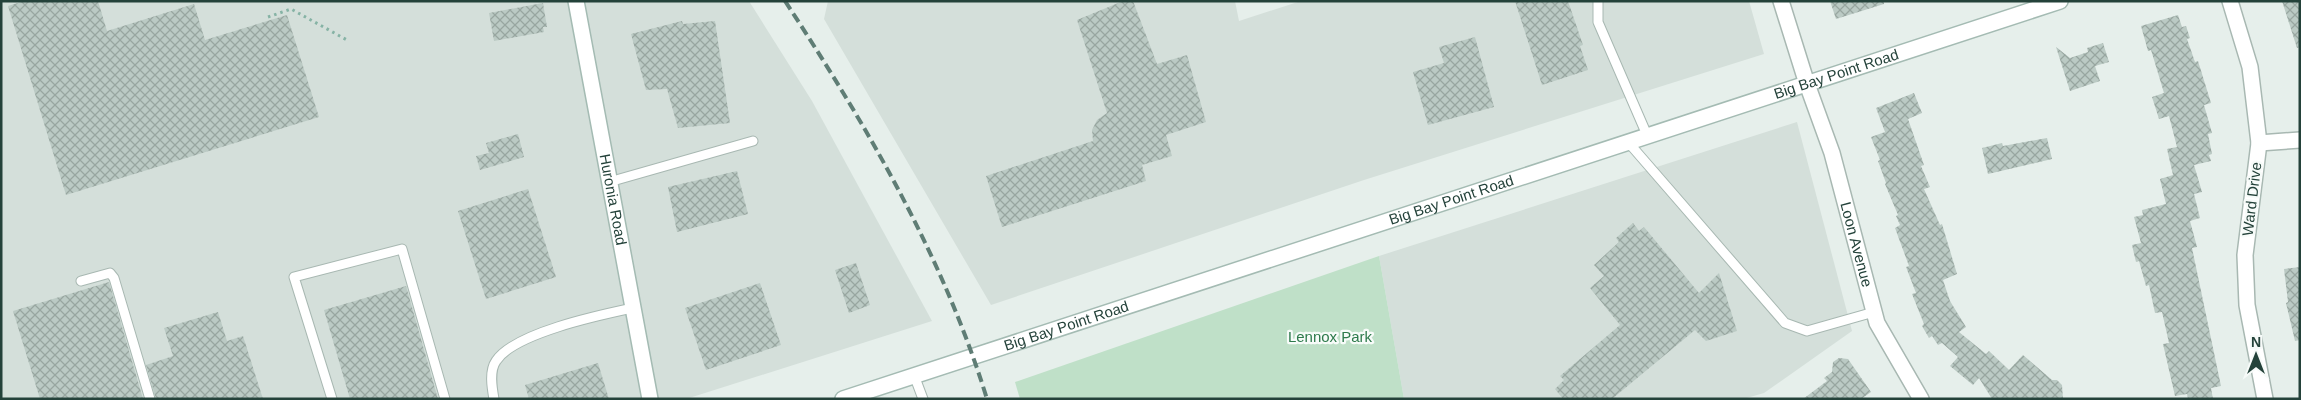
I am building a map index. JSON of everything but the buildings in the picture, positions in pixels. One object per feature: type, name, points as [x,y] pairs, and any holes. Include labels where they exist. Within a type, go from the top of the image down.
[{"type":"street","name":"Huronia Road","points":[[576,1],[650,399]]},
{"type":"street","name":"Loon Avenue","points":[[1781,1],[1807,84],[1832,153],[1877,323],[1921,399]]},
{"type":"street","name":"Big Bay Point Road","points":[[843,399],[2060,1]]},
{"type":"street","name":"Ward Drive","points":[[2230,1],[2250,67],[2259,143],[2245,255],[2246,305],[2265,399]]},
{"type":"street","points":[[2259,143],[2300,140]]},
{"type":"lane","points":[[1598,1],[1598,22],[1647,136]]},
{"type":"lane","points":[[610,182],[753,141]]},
{"type":"lane","points":[[1628,142],[1785,324],[1792,328],[1807,331],[1874,312]]},
{"type":"lane","points":[[332,399],[294,277],[402,249],[445,399]]},
{"type":"lane","points":[[81,281],[110,273],[114,278],[150,399]]},
{"type":"lane","points":[[494,399],[493,368],[495,362],[507,350],[539,334],[591,317],[633,308]]},
{"type":"lane","points":[[914,375],[923,399]]},
{"type":"path","points":[[268,17],[291,9],[347,40]]},
{"type":"shaded area","points":[[1,1],[749,1],[812,101],[932,321],[686,399],[1,399]]},
{"type":"shaded area","points":[[828,1],[1235,1],[1239,21],[1301,1],[1749,1],[1764,54],[1364,180],[991,305],[824,19]]},
{"type":"shaded area","points":[[1797,122],[1852,331],[1764,393],[1743,399],[1404,399],[1379,256]]},
{"type":"green space","name":"Lennox Park","points":[[1379,256],[1404,399],[1020,399],[1015,382]]},
{"type":"railway","points":[[785,1],[845,96],[900,193],[948,294],[969,346],[987,399]]}]
